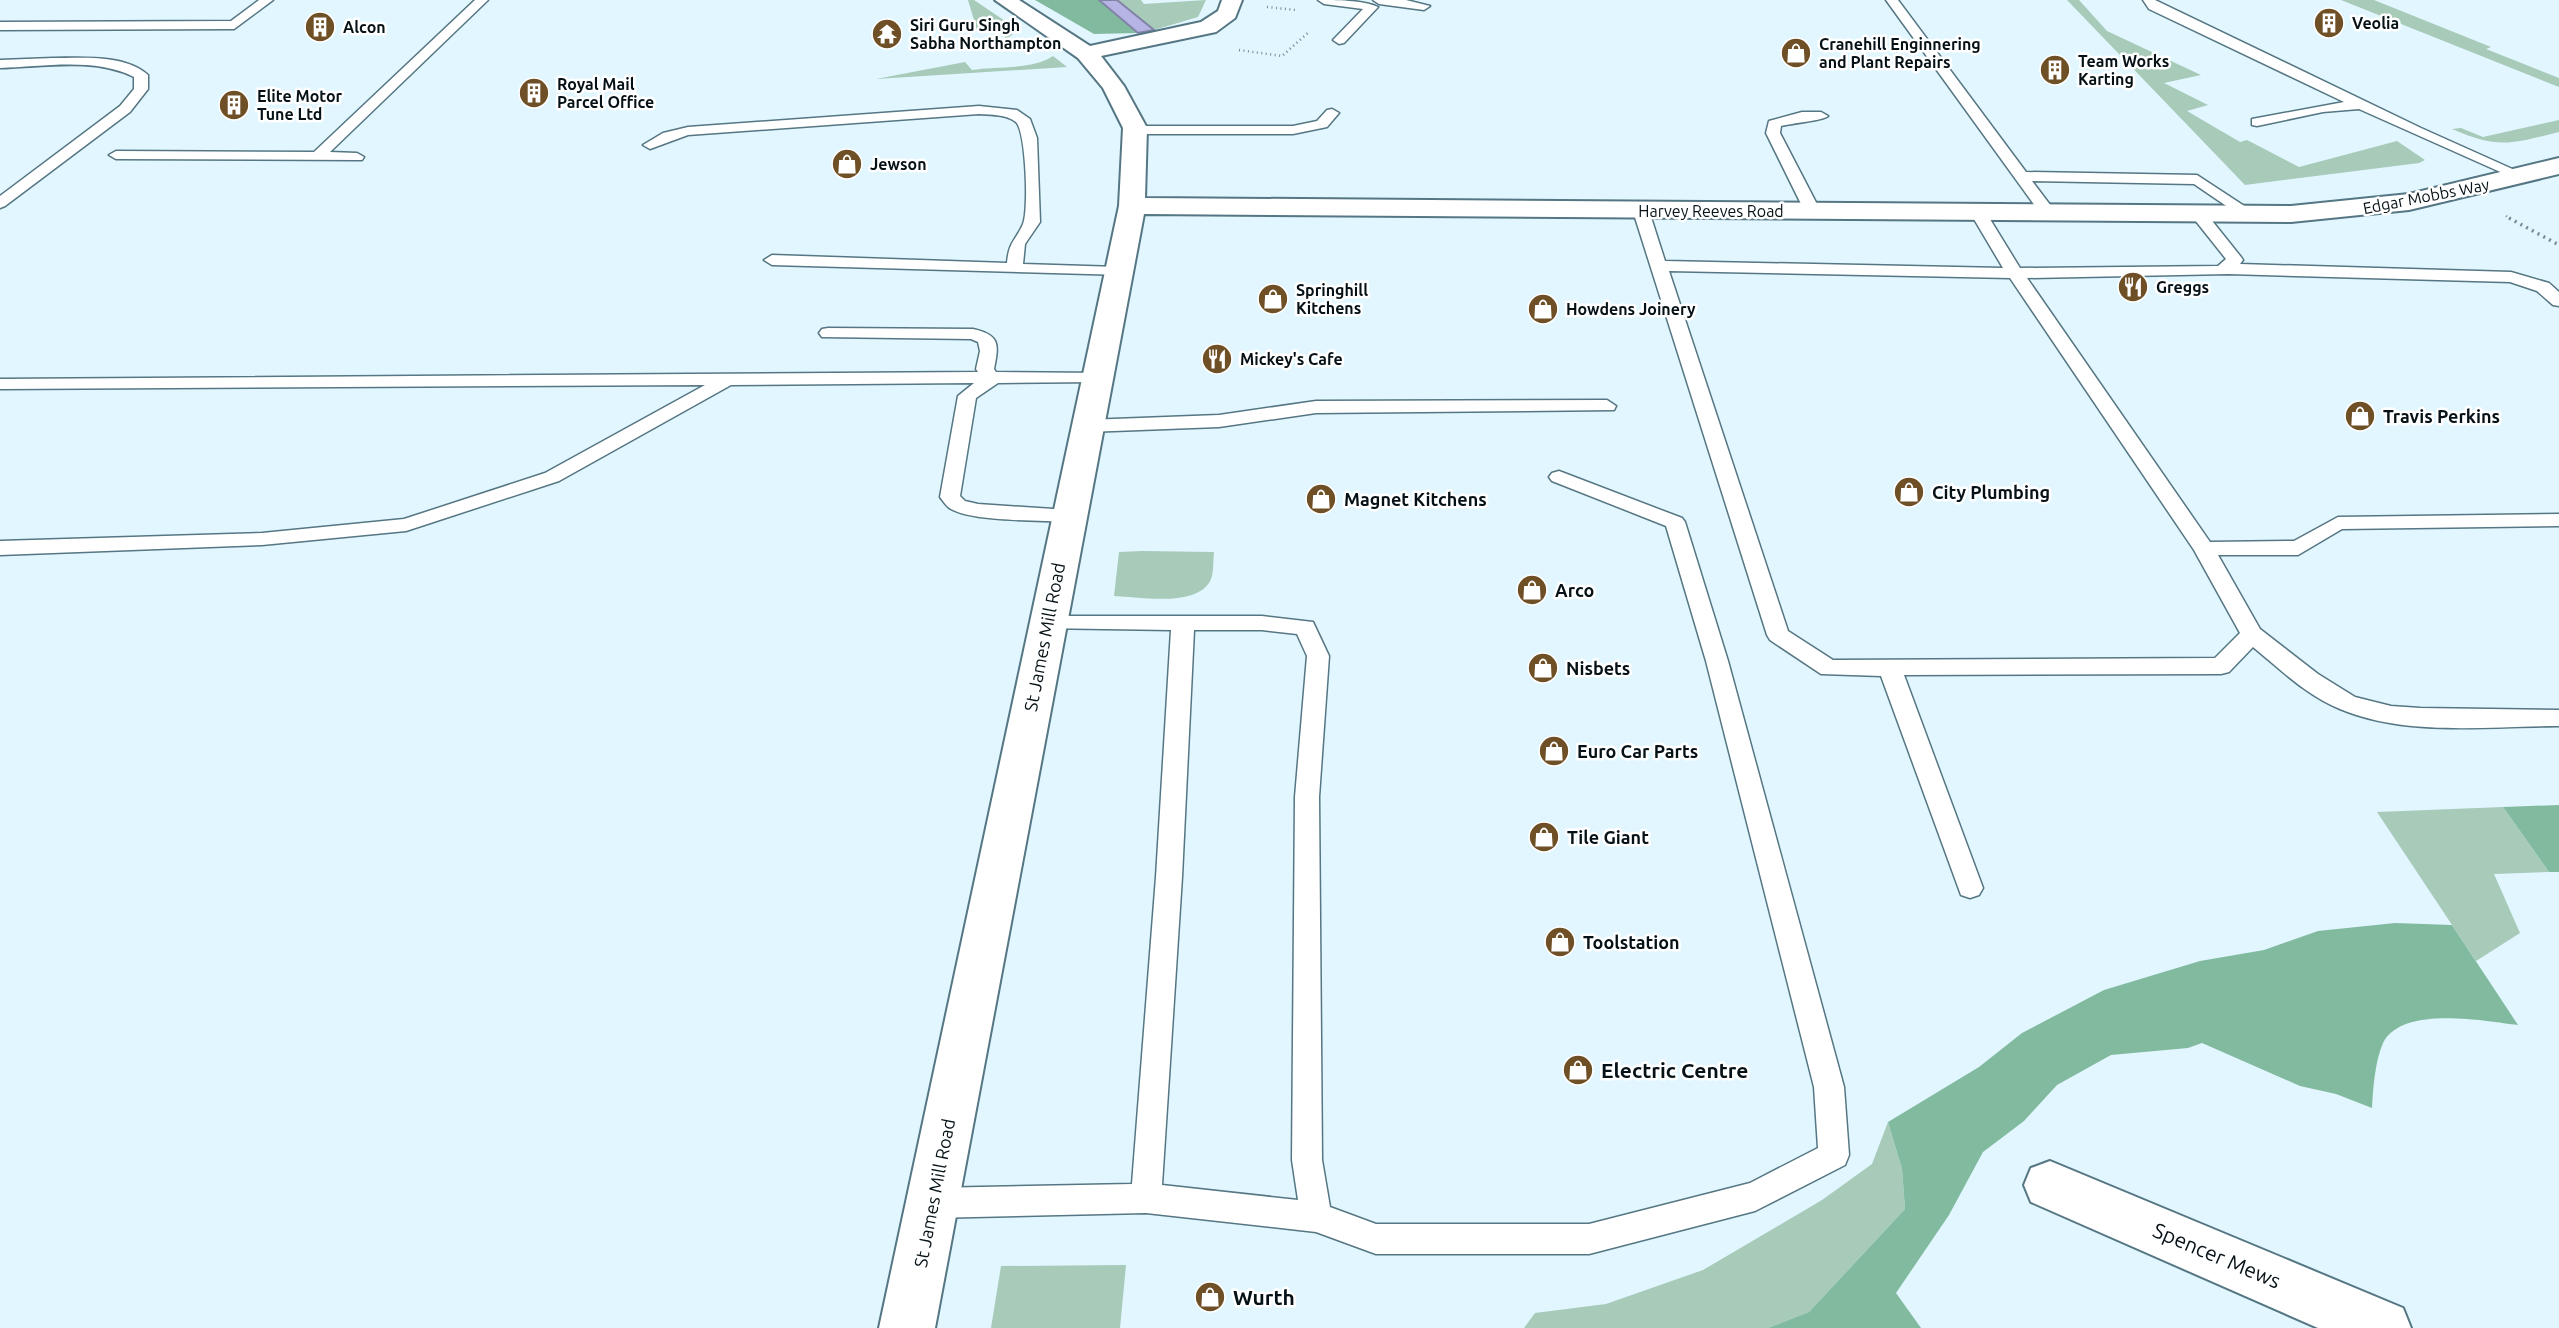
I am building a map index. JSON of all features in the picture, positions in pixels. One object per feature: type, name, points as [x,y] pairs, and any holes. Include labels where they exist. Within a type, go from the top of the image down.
[{"type":"street","name":"St James Mill Road","points":[[907,1328],[1132,206],[1135,130],[1113,86],[1086,53],[1005,0]]},
{"type":"street","points":[[1086,53],[1208,27],[1228,14],[1231,0]]},
{"type":"street","name":"Edgar Mobbs Way","points":[[2291,214],[2409,202],[2559,166]]},
{"type":"street","name":"Harvey Reeves Road","points":[[1132,206],[1979,214],[2291,214]]},
{"type":"street","name":"Spencer Mews","points":[[2050,1185],[2383,1328]]},
{"type":"lane","points":[[0,26],[234,25],[267,0]]},
{"type":"lane","points":[[317,157],[482,0]]},
{"type":"lane","points":[[1324,0],[1424,6]]},
{"type":"lane","points":[[1892,0],[2049,214]]},
{"type":"lane","points":[[2149,0],[2152,6],[2361,105],[2521,176]]},
{"type":"lane","points":[[1339,40],[1377,2]]},
{"type":"lane","points":[[0,64],[102,64],[130,68],[141,75],[141,89],[125,109],[0,204]]},
{"type":"lane","points":[[2257,122],[2323,108],[2361,105]]},
{"type":"lane","points":[[650,145],[668,136],[688,131],[979,110],[1012,113],[1025,122],[1033,182],[1032,222],[1017,244],[1014,269]]},
{"type":"lane","points":[[1135,130],[1293,130],[1322,124],[1332,113]]},
{"type":"lane","points":[[1813,212],[1773,133],[1774,124],[1802,116],[1821,116]]},
{"type":"lane","points":[[116,155],[357,157]]},
{"type":"lane","points":[[2021,176],[2197,180],[2250,215]]},
{"type":"lane","points":[[1641,211],[1777,635],[1829,668],[1890,668],[2221,666],[2252,634]]},
{"type":"lane","points":[[1979,214],[2204,549],[2252,634],[2299,671],[2348,704],[2396,715],[2559,718]]},
{"type":"lane","points":[[1658,266],[2017,273],[2222,271],[2235,260],[2199,215]]},
{"type":"lane","points":[[772,261],[1118,272]]},
{"type":"lane","points":[[2225,269],[2511,277],[2543,287],[2559,301]]},
{"type":"lane","points":[[828,333],[972,334],[986,339],[989,351],[985,369],[992,379]]},
{"type":"lane","points":[[0,383],[1097,377]]},
{"type":"lane","points":[[992,379],[967,396],[950,497],[958,505],[978,510],[1069,516]]},
{"type":"lane","points":[[0,548],[262,539],[406,525],[552,477],[727,381]]},
{"type":"lane","points":[[1087,426],[1220,421],[1266,414],[1280,409],[1316,407],[1607,406]]},
{"type":"lane","points":[[932,1203],[1146,1198],[1316,1217],[1376,1239],[1590,1239],[1755,1196],[1834,1155],[1829,1087],[1717,661],[1675,522],[1559,477]]},
{"type":"lane","points":[[2204,549],[2298,548],[2338,523],[2559,520]]},
{"type":"lane","points":[[1047,623],[1262,623],[1305,627],[1318,656],[1307,797],[1307,1160],[1316,1217]]},
{"type":"lane","points":[[1146,1198],[1168,891],[1183,623]]},
{"type":"lane","points":[[1890,668],[1970,888]]},
{"type":"path","points":[[1260,6],[1297,10]]},
{"type":"path","points":[[1231,49],[1282,56],[1308,31],[1321,33]]},
{"type":"green space","points":[[968,0],[974,0],[1014,27],[1012,35],[1006,39],[1000,27],[977,30]]},
{"type":"green space","points":[[1035,0],[1099,0],[1138,33],[1094,34]]},
{"type":"green space","points":[[1117,0],[1141,0],[1144,4],[1206,0],[1198,17],[1154,30]]},
{"type":"green space","points":[[2067,0],[2079,0],[2107,31],[2201,75],[2164,83],[2208,105],[2187,111],[2240,142],[2247,140],[2299,167],[2397,141],[2425,160],[2419,163],[2245,185]]},
{"type":"green space","points":[[2341,0],[2374,0],[2491,47],[2486,49],[2559,78],[2559,87]]},
{"type":"green space","points":[[1053,56],[1067,67],[876,79],[965,62],[972,70],[1025,66]]},
{"type":"green space","points":[[2559,120],[2559,132],[2516,142],[2481,140],[2452,129],[2461,128],[2483,137]]},
{"type":"green space","points":[[1119,552],[1214,552],[1211,579],[1204,588],[1182,597],[1153,599],[1114,596]]},
{"type":"green space","points":[[2559,805],[2559,872],[2549,872],[2503,807]]},
{"type":"green space","points":[[2503,807],[2549,872],[2494,874],[2520,933],[2476,961],[2377,812]]},
{"type":"green space","points":[[2395,923],[2452,925],[2518,1025],[2445,1018],[2407,1024],[2393,1031],[2383,1043],[2378,1058],[2372,1108],[2336,1094],[2300,1086],[2202,1043],[2188,1048],[2111,1055],[2057,1085],[2024,1121],[1983,1152],[1949,1215],[1896,1293],[1921,1328],[1768,1328],[1809,1312],[1905,1209],[1902,1169],[1888,1122],[1979,1067],[2022,1033],[2104,990],[2200,961],[2264,950],[2318,931]]},
{"type":"green space","points":[[1888,1122],[1902,1169],[1905,1209],[1809,1312],[1768,1328],[1524,1328],[1535,1313],[1606,1304],[1703,1270],[1822,1200],[1872,1164]]},
{"type":"green space","points":[[1126,1265],[1120,1328],[991,1328],[1001,1266]]},
{"type":"water","points":[[1099,0],[1117,0],[1154,30],[1138,33]]},
{"type":"place","name":"Veolia","points":[[2329,23]]},
{"type":"place","name":"Alcon","points":[[320,27]]},
{"type":"place","name":"Siri Guru Singh Sabha Northampton","points":[[887,34]]},
{"type":"place","name":"Cranehill Enginnering and Plant Repairs","points":[[1796,53]]},
{"type":"place","name":"Team Works Karting","points":[[2055,70]]},
{"type":"place","name":"Royal Mail Parcel Office","points":[[534,93]]},
{"type":"place","name":"Elite Motor Tune Ltd","points":[[234,105]]},
{"type":"place","name":"Jewson","points":[[847,164]]},
{"type":"place","name":"Greggs","points":[[2133,287]]},
{"type":"place","name":"Springhill Kitchens","points":[[1273,299]]},
{"type":"place","name":"Howdens Joinery","points":[[1543,309]]},
{"type":"place","name":"Mickey's Cafe","points":[[1217,359]]},
{"type":"place","name":"Travis Perkins","points":[[2360,416]]},
{"type":"place","name":"City Plumbing","points":[[1909,492]]},
{"type":"place","name":"Magnet Kitchens","points":[[1321,499]]},
{"type":"place","name":"Arco","points":[[1532,590]]},
{"type":"place","name":"Nisbets","points":[[1543,668]]},
{"type":"place","name":"Euro Car Parts","points":[[1554,751]]},
{"type":"place","name":"Tile Giant","points":[[1544,837]]},
{"type":"place","name":"Toolstation","points":[[1560,942]]},
{"type":"place","name":"Electric Centre","points":[[1578,1070]]},
{"type":"place","name":"Wurth","points":[[1210,1297]]}]
